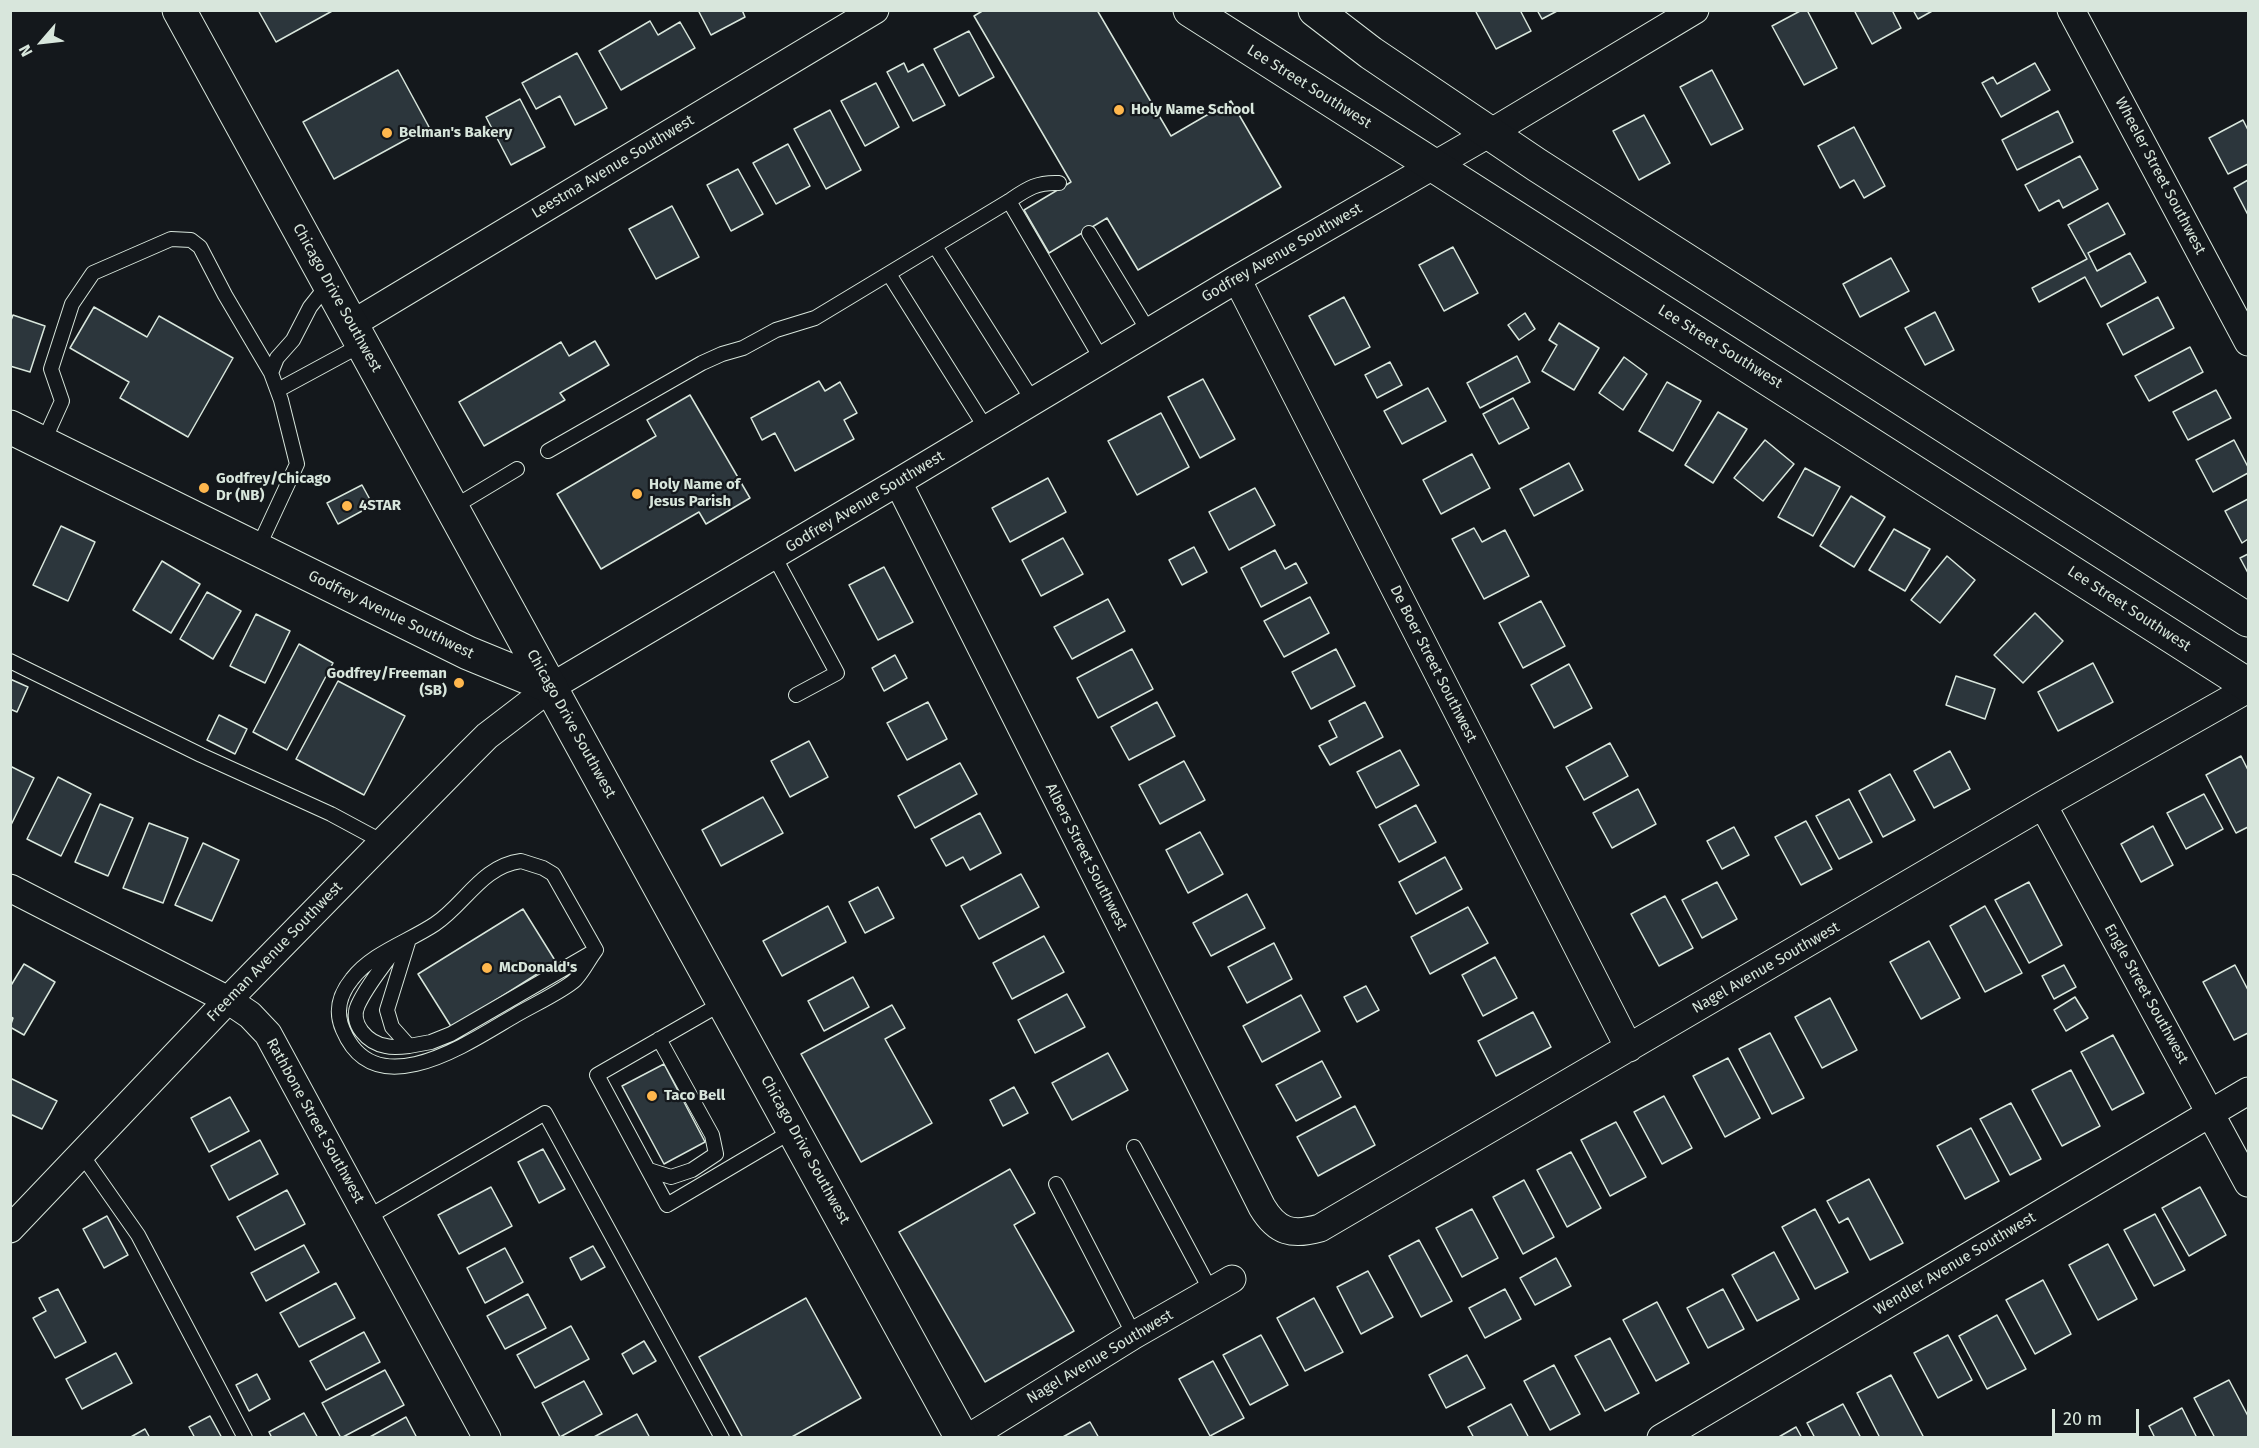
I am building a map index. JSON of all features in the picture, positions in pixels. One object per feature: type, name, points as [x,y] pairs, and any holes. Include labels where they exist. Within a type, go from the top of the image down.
[{"type":"street","name":"Chicago Drive Southwest","points":[[179,10],[962,1437]]},
{"type":"street","name":"Leestma Avenue Southwest","points":[[357,334],[875,10]]},
{"type":"street","name":"Lee Street Southwest","points":[[1190,10],[2248,687]]},
{"type":"street","points":[[1315,10],[1371,53],[1490,133],[2248,620]]},
{"type":"street","name":"Godfrey Avenue Southwest","points":[[10,427],[468,653],[551,687],[1695,10]]},
{"type":"street","name":"Wheeler Street Southwest","points":[[2071,10],[2248,342]]},
{"type":"street","name":"De Boer Street Southwest","points":[[1237,279],[1629,1048]]},
{"type":"street","name":"Albers Street Southwest","points":[[898,482],[1262,1207],[1279,1227]]},
{"type":"street","name":"Freeman Avenue Southwest","points":[[10,1229],[228,1000],[487,736],[551,687]]},
{"type":"street","name":"Nagel Avenue Southwest","points":[[1279,1227],[1299,1233],[1320,1228],[2248,687]]},
{"type":"street","name":"Engle Street Southwest","points":[[2043,805],[2248,1183]]},
{"type":"street","name":"Rathbone Street Southwest","points":[[10,888],[228,1000],[250,1015],[268,1034],[487,1437]]},
{"type":"street","name":"Wendler Avenue Southwest","points":[[1661,1437],[2248,1091]]},
{"type":"street","name":"Nagel Avenue Southwest","points":[[968,1437],[1134,1335],[1221,1285]]},
{"type":"lane","points":[[548,451],[702,363],[743,348],[776,330],[815,318],[1029,188],[1044,182],[1059,183]]},
{"type":"lane","points":[[1009,201],[1102,360]]},
{"type":"lane","points":[[1089,233],[1149,332]]},
{"type":"lane","points":[[43,443],[62,401],[51,369],[72,304],[93,273],[171,239],[191,240],[200,247],[270,373],[278,390],[297,464],[257,550]]},
{"type":"lane","points":[[935,246],[1033,401]]},
{"type":"lane","points":[[889,274],[987,430]]},
{"type":"lane","points":[[270,373],[310,307],[329,283]]},
{"type":"lane","points":[[278,390],[357,334]]},
{"type":"lane","points":[[452,508],[517,469]]},
{"type":"lane","points":[[774,556],[837,673],[796,695]]},
{"type":"lane","points":[[10,662],[201,755],[331,814],[383,842]]},
{"type":"lane","points":[[511,862],[532,863],[553,874],[596,950],[575,980],[467,1043],[420,1063],[385,1066],[367,1059],[349,1041],[342,1027],[339,1002],[351,980],[365,966],[444,916],[492,872],[511,862]]},
{"type":"lane","points":[[403,942],[356,1007],[357,1022],[364,1035],[376,1044],[394,1047],[409,1046],[431,1042],[451,1034],[596,950]]},
{"type":"lane","points":[[403,942],[387,1010],[392,1028],[409,1046]]},
{"type":"lane","points":[[724,1002],[597,1075],[667,1204],[794,1130]]},
{"type":"lane","points":[[649,1170],[671,1177],[692,1170],[716,1154],[712,1135],[659,1039]]},
{"type":"lane","points":[[368,1217],[544,1113],[722,1437]]},
{"type":"lane","points":[[1134,1147],[1221,1285]]},
{"type":"lane","points":[[82,1155],[138,1235],[245,1437]]},
{"type":"lane","points":[[1056,1184],[1134,1335]]},
{"type":"building","points":[[258,10],[334,10],[276,42]]},
{"type":"building","points":[[698,10],[742,10],[745,17],[711,35]]},
{"type":"building","points":[[984,10],[1097,10],[1171,136],[1231,101],[1281,187],[1138,270],[1107,218],[1049,253],[1024,210],[1071,182],[974,16]]},
{"type":"building","points":[[1475,10],[1520,10],[1531,31],[1496,49]]},
{"type":"building","points":[[1537,10],[1559,10],[1542,19]]},
{"type":"building","points":[[1802,10],[1807,10],[1837,68],[1804,85],[1772,26]]},
{"type":"building","points":[[1854,10],[1892,10],[1901,28],[1872,44]]},
{"type":"building","points":[[1913,10],[1934,10],[1918,19]]},
{"type":"building","points":[[650,21],[658,35],[680,22],[695,48],[621,90],[599,51]]},
{"type":"building","points":[[969,31],[994,77],[959,96],[934,49]]},
{"type":"building","points":[[577,53],[607,108],[575,125],[560,96],[536,109],[522,83]]},
{"type":"building","points":[[904,63],[908,72],[923,64],[945,105],[913,121],[887,72]]},
{"type":"building","points":[[2035,63],[2050,90],[2001,117],[1982,83],[1993,77],[1997,84]]},
{"type":"building","points":[[398,70],[429,127],[334,179],[303,122]]},
{"type":"building","points":[[1712,70],[1743,129],[1711,145],[1680,87]]},
{"type":"building","points":[[876,83],[899,127],[865,146],[841,101]]},
{"type":"building","points":[[520,99],[545,147],[511,165],[486,117]]},
{"type":"building","points":[[830,110],[861,170],[826,189],[794,129]]},
{"type":"building","points":[[2058,111],[2073,142],[2017,170],[2002,140]]},
{"type":"building","points":[[1644,115],[1670,163],[1639,180],[1613,131]]},
{"type":"building","points":[[2243,120],[2248,130],[2248,164],[2228,174],[2209,138]]},
{"type":"building","points":[[1854,127],[1885,186],[1864,198],[1854,180],[1840,188],[1818,146]]},
{"type":"building","points":[[788,144],[810,186],[776,204],[753,163]]},
{"type":"building","points":[[2080,156],[2098,189],[2063,208],[2059,200],[2039,211],[2025,185]]},
{"type":"building","points":[[738,169],[763,214],[731,231],[707,185]]},
{"type":"building","points":[[2248,180],[2248,215],[2234,188]]},
{"type":"building","points":[[2108,203],[2125,234],[2088,253],[2097,271],[2130,253],[2146,282],[2101,307],[2085,277],[2039,302],[2032,288],[2087,259],[2068,225]]},
{"type":"building","points":[[672,206],[699,257],[656,279],[629,229]]},
{"type":"building","points":[[1453,247],[1478,293],[1444,311],[1419,265]]},
{"type":"building","points":[[1891,258],[1909,291],[1860,317],[1843,284]]},
{"type":"building","points":[[1344,297],[1370,347],[1335,365],[1309,316]]},
{"type":"building","points":[[2158,297],[2174,328],[2123,355],[2107,324]]},
{"type":"building","points":[[94,307],[147,337],[159,316],[233,358],[188,437],[120,398],[129,382],[70,348]]},
{"type":"building","points":[[1935,312],[1954,350],[1925,365],[1905,328]]},
{"type":"building","points":[[1525,313],[1535,329],[1519,340],[1508,325]]},
{"type":"building","points":[[13,315],[45,326],[30,372],[10,366],[10,323]]},
{"type":"building","points":[[1559,323],[1599,348],[1574,390],[1542,371],[1557,345],[1549,340]]},
{"type":"building","points":[[595,341],[609,365],[560,393],[565,400],[484,446],[459,402],[561,342],[569,356]]},
{"type":"building","points":[[2190,347],[2203,372],[2149,401],[2135,376]]},
{"type":"building","points":[[1517,356],[1530,382],[1480,408],[1467,383]]},
{"type":"building","points":[[1624,357],[1647,374],[1623,410],[1599,393]]},
{"type":"building","points":[[1390,362],[1402,385],[1377,398],[1365,375]]},
{"type":"building","points":[[1203,379],[1235,439],[1200,458],[1168,397]]},
{"type":"building","points":[[819,381],[825,391],[840,382],[857,413],[844,420],[854,439],[795,471],[775,433],[762,440],[751,418]]},
{"type":"building","points":[[1667,382],[1701,401],[1673,451],[1639,431]]},
{"type":"building","points":[[1428,388],[1446,421],[1402,444],[1384,411]]},
{"type":"building","points":[[2216,390],[2231,418],[2188,440],[2173,412]]},
{"type":"building","points":[[690,395],[750,498],[706,524],[699,512],[601,569],[557,494],[656,436],[647,420]]},
{"type":"building","points":[[1513,398],[1529,428],[1499,444],[1483,414]]},
{"type":"building","points":[[1718,412],[1747,429],[1713,483],[1685,465]]},
{"type":"building","points":[[1161,413],[1189,467],[1137,495],[1108,441]]},
{"type":"building","points":[[1765,440],[1794,464],[1763,501],[1734,478]]},
{"type":"building","points":[[2234,440],[2248,467],[2248,473],[2213,492],[2196,460]]},
{"type":"building","points":[[1472,454],[1490,488],[1441,514],[1423,480]]},
{"type":"building","points":[[1569,463],[1583,490],[1534,516],[1520,489]]},
{"type":"building","points":[[1805,468],[1840,487],[1813,536],[1778,517]]},
{"type":"building","points":[[1048,478],[1066,512],[1010,542],[992,508]]},
{"type":"building","points":[[362,485],[373,505],[338,524],[327,503]]},
{"type":"building","points":[[1255,488],[1275,525],[1229,550],[1209,512]]},
{"type":"building","points":[[1851,496],[1885,517],[1854,567],[1820,546]]},
{"type":"building","points":[[2248,499],[2248,539],[2242,543],[2225,511]]},
{"type":"building","points":[[61,526],[95,542],[68,601],[33,585]]},
{"type":"building","points":[[1474,528],[1482,542],[1505,530],[1529,576],[1484,599],[1452,539]]},
{"type":"building","points":[[1894,529],[1930,549],[1905,591],[1869,570]]},
{"type":"building","points":[[1063,538],[1083,574],[1041,596],[1022,560]]},
{"type":"building","points":[[1194,547],[1207,572],[1182,585],[1169,560]]},
{"type":"building","points":[[1275,550],[1285,569],[1296,563],[1307,583],[1261,607],[1241,568]]},
{"type":"building","points":[[2248,554],[2248,573],[2240,558]]},
{"type":"building","points":[[1947,556],[1975,580],[1940,623],[1911,600]]},
{"type":"building","points":[[162,561],[200,584],[171,633],[133,610]]},
{"type":"building","points":[[884,567],[913,622],[878,640],[849,585]]},
{"type":"building","points":[[207,592],[241,611],[213,659],[180,639]]},
{"type":"building","points":[[1310,597],[1329,633],[1284,657],[1264,621]]},
{"type":"building","points":[[1108,599],[1125,631],[1072,659],[1054,627]]},
{"type":"building","points":[[1541,601],[1565,646],[1523,668],[1499,623]]},
{"type":"building","points":[[2035,613],[2063,641],[2023,683],[1994,655]]},
{"type":"building","points":[[256,614],[290,631],[265,683],[230,666]]},
{"type":"building","points":[[299,644],[333,663],[287,750],[253,732]]},
{"type":"building","points":[[1132,649],[1153,689],[1098,718],[1077,678]]},
{"type":"building","points":[[1336,649],[1355,686],[1311,709],[1292,672]]},
{"type":"building","points":[[895,655],[907,678],[884,691],[872,668]]},
{"type":"building","points":[[2093,663],[2113,702],[2058,731],[2038,692]]},
{"type":"building","points":[[1569,664],[1592,708],[1554,728],[1531,685]]},
{"type":"building","points":[[1956,676],[1995,689],[1985,719],[1946,705]]},
{"type":"building","points":[[10,679],[28,687],[17,712],[10,709]]},
{"type":"building","points":[[338,681],[405,716],[364,795],[296,759]]},
{"type":"building","points":[[928,702],[947,739],[907,760],[887,723]]},
{"type":"building","points":[[1157,702],[1175,736],[1129,760],[1111,727]]},
{"type":"building","points":[[1365,702],[1383,737],[1330,765],[1319,746],[1337,737],[1329,721]]},
{"type":"building","points":[[219,715],[247,729],[235,754],[207,740]]},
{"type":"building","points":[[809,741],[828,777],[790,797],[771,761]]},
{"type":"building","points":[[1610,743],[1628,776],[1584,800],[1566,767]]},
{"type":"building","points":[[1400,750],[1419,785],[1376,808],[1357,772]]},
{"type":"building","points":[[1950,751],[1970,789],[1934,808],[1914,771]]},
{"type":"building","points":[[2241,756],[2248,770],[2248,827],[2236,833],[2206,775]]},
{"type":"building","points":[[1184,761],[1205,800],[1160,824],[1139,785]]},
{"type":"building","points":[[960,763],[977,794],[915,828],[898,796]]},
{"type":"building","points":[[10,766],[34,778],[10,827]]},
{"type":"building","points":[[1890,774],[1915,820],[1883,837],[1859,791]]},
{"type":"building","points":[[58,777],[91,794],[61,856],[27,839]]},
{"type":"building","points":[[1638,789],[1656,824],[1612,848],[1593,813]]},
{"type":"building","points":[[2204,794],[2223,829],[2186,849],[2167,813]]},
{"type":"building","points":[[763,797],[783,833],[721,866],[702,830]]},
{"type":"building","points":[[1849,799],[1872,842],[1839,859],[1816,816]]},
{"type":"building","points":[[100,804],[133,818],[108,876],[75,862]]},
{"type":"building","points":[[1416,805],[1436,842],[1399,862],[1379,825]]},
{"type":"building","points":[[980,813],[1001,853],[970,870],[963,857],[946,866],[931,839]]},
{"type":"building","points":[[1806,821],[1832,869],[1801,885],[1775,837]]},
{"type":"building","points":[[149,823],[188,838],[163,903],[123,888]]},
{"type":"building","points":[[2153,826],[2173,865],[2141,882],[2121,844]]},
{"type":"building","points":[[1734,827],[1749,855],[1722,869],[1707,841]]},
{"type":"building","points":[[1200,832],[1223,874],[1188,893],[1166,850]]},
{"type":"building","points":[[203,843],[239,860],[212,921],[175,905]]},
{"type":"building","points":[[1445,857],[1462,889],[1416,914],[1399,882]]},
{"type":"building","points":[[1021,874],[1039,907],[979,939],[961,906]]},
{"type":"building","points":[[1717,882],[1737,919],[1702,938],[1682,900]]},
{"type":"building","points":[[2029,882],[2062,945],[2029,963],[1995,900]]},
{"type":"building","points":[[878,887],[894,918],[865,933],[849,902]]},
{"type":"building","points":[[1247,894],[1265,928],[1211,956],[1193,923]]},
{"type":"building","points":[[1665,896],[1693,948],[1659,966],[1631,914]]},
{"type":"building","points":[[828,906],[846,942],[782,976],[763,941]]},
{"type":"building","points":[[1985,906],[2022,973],[1985,992],[1950,926]]},
{"type":"building","points":[[1468,907],[1488,943],[1430,974],[1411,937]]},
{"type":"building","name":"McDonald's","points":[[523,909],[556,962],[452,1028],[418,974]]},
{"type":"building","points":[[1044,936],[1064,972],[1012,999],[993,963]]},
{"type":"building","points":[[1929,941],[1960,998],[1921,1019],[1890,962]]},
{"type":"building","points":[[1274,943],[1292,979],[1247,1003],[1228,967]]},
{"type":"building","points":[[1495,957],[1517,998],[1483,1016],[1462,975]]},
{"type":"building","points":[[24,964],[55,982],[24,1035],[10,1027],[13,1018],[10,1016],[10,987]]},
{"type":"building","points":[[2064,965],[2076,987],[2054,999],[2042,976]]},
{"type":"building","points":[[2235,965],[2248,990],[2248,1033],[2234,1040],[2203,982]]},
{"type":"building","points":[[853,977],[869,1007],[824,1031],[808,1001]]},
{"type":"building","points":[[1366,986],[1379,1010],[1357,1022],[1344,997]]},
{"type":"building","points":[[1067,994],[1085,1027],[1035,1053],[1018,1020]]},
{"type":"building","points":[[1301,995],[1320,1031],[1262,1062],[1243,1026]]},
{"type":"building","points":[[2075,997],[2088,1018],[2066,1031],[2054,1010]]},
{"type":"building","points":[[1830,998],[1857,1050],[1822,1068],[1795,1017]]},
{"type":"building","points":[[892,1005],[905,1028],[885,1039],[932,1123],[861,1162],[801,1054]]},
{"type":"building","points":[[1533,1012],[1551,1047],[1496,1076],[1478,1041]]},
{"type":"building","points":[[1770,1033],[1804,1098],[1772,1114],[1739,1049]]},
{"type":"building","points":[[2113,1035],[2144,1093],[2112,1110],[2081,1052]]},
{"type":"building","points":[[1108,1053],[1128,1090],[1072,1120],[1052,1083]]},
{"type":"building","points":[[1728,1058],[1760,1118],[1725,1137],[1693,1076]]},
{"type":"building","points":[[1322,1061],[1341,1097],[1296,1121],[1276,1085]]},
{"type":"building","points":[[664,1064],[705,1142],[664,1164],[622,1086]]},
{"type":"building","points":[[2071,1070],[2100,1126],[2062,1146],[2032,1090]]},
{"type":"building","points":[[10,1078],[57,1101],[42,1129],[10,1114]]},
{"type":"building","points":[[1014,1087],[1028,1113],[1003,1126],[990,1100]]},
{"type":"building","points":[[1664,1096],[1692,1148],[1662,1164],[1634,1112]]},
{"type":"building","points":[[230,1097],[249,1131],[209,1152],[191,1118]]},
{"type":"building","points":[[2011,1103],[2041,1159],[2010,1175],[1980,1119]]},
{"type":"building","points":[[1355,1106],[1375,1145],[1318,1176],[1297,1137]]},
{"type":"building","points":[[1616,1122],[1646,1177],[1610,1196],[1581,1140]]},
{"type":"building","points":[[1971,1128],[1999,1181],[1965,1199],[1937,1146]]},
{"type":"building","points":[[260,1140],[278,1174],[229,1200],[211,1166]]},
{"type":"building","points":[[543,1149],[565,1189],[539,1203],[518,1162]]},
{"type":"building","points":[[1571,1152],[1601,1208],[1567,1227],[1537,1170]]},
{"type":"building","points":[[1010,1169],[1035,1213],[1014,1225],[1074,1331],[985,1382],[899,1232]]},
{"type":"building","points":[[1869,1179],[1903,1243],[1870,1260],[1848,1218],[1839,1223],[1827,1201]]},
{"type":"building","points":[[1524,1180],[1554,1237],[1523,1254],[1493,1197]]},
{"type":"building","points":[[491,1187],[512,1226],[459,1254],[438,1215]]},
{"type":"building","points":[[2200,1187],[2226,1235],[2189,1256],[2162,1208]]},
{"type":"building","points":[[287,1190],[305,1224],[255,1250],[237,1217]]},
{"type":"building","points":[[1472,1209],[1498,1258],[1462,1277],[1436,1228]]},
{"type":"building","points":[[1815,1209],[1848,1272],[1815,1289],[1782,1227]]},
{"type":"building","points":[[2155,1214],[2185,1270],[2154,1286],[2124,1230]]},
{"type":"building","points":[[107,1216],[128,1255],[104,1268],[83,1229]]},
{"type":"building","points":[[1419,1240],[1452,1301],[1421,1317],[1389,1256]]},
{"type":"building","points":[[2108,1244],[2137,1299],[2098,1320],[2069,1265]]},
{"type":"building","points":[[304,1245],[319,1272],[266,1301],[251,1273]]},
{"type":"building","points":[[593,1246],[605,1267],[581,1280],[570,1258]]},
{"type":"building","points":[[505,1248],[523,1282],[485,1303],[467,1268]]},
{"type":"building","points":[[1774,1252],[1799,1299],[1757,1321],[1732,1275]]},
{"type":"building","points":[[1556,1258],[1571,1286],[1535,1305],[1520,1278]]},
{"type":"building","points":[[1368,1271],[1393,1317],[1361,1334],[1337,1287]]},
{"type":"building","points":[[2043,1280],[2071,1334],[2035,1354],[2006,1300]]},
{"type":"building","points":[[336,1283],[355,1318],[299,1347],[280,1313]]},
{"type":"building","points":[[58,1289],[86,1342],[55,1358],[33,1318],[46,1311],[39,1298]]},
{"type":"building","points":[[1505,1289],[1521,1319],[1485,1338],[1469,1308]]},
{"type":"building","points":[[1723,1289],[1744,1329],[1708,1348],[1687,1308]]},
{"type":"building","points":[[528,1294],[546,1328],[505,1349],[487,1316]]},
{"type":"building","points":[[806,1298],[861,1398],[790,1438],[743,1438],[699,1357]]},
{"type":"building","points":[[1314,1298],[1343,1352],[1305,1371],[1277,1318]]},
{"type":"building","points":[[1657,1302],[1689,1363],[1656,1381],[1623,1320]]},
{"type":"building","points":[[1997,1315],[2026,1369],[1987,1389],[1959,1336]]},
{"type":"building","points":[[571,1326],[589,1359],[535,1388],[517,1355]]},
{"type":"building","points":[[364,1332],[380,1362],[326,1390],[310,1361]]},
{"type":"building","points":[[1261,1335],[1288,1385],[1250,1405],[1223,1355]]},
{"type":"building","points":[[1948,1335],[1972,1380],[1938,1398],[1914,1353]]},
{"type":"building","points":[[1610,1338],[1639,1393],[1605,1411],[1575,1356]]},
{"type":"building","points":[[644,1341],[656,1361],[633,1374],[622,1354]]},
{"type":"building","points":[[116,1353],[132,1383],[82,1409],[66,1379]]},
{"type":"building","points":[[1467,1355],[1485,1388],[1446,1408],[1429,1375]]},
{"type":"building","points":[[1213,1361],[1244,1418],[1210,1436],[1179,1379]]},
{"type":"building","points":[[1554,1365],[1580,1414],[1550,1430],[1524,1381]]},
{"type":"building","points":[[385,1370],[404,1405],[341,1438],[322,1403]]},
{"type":"building","points":[[257,1374],[270,1399],[249,1411],[236,1385]]},
{"type":"building","points":[[1891,1375],[1923,1436],[1920,1438],[1880,1438],[1857,1393]]},
{"type":"building","points":[[2229,1380],[2248,1416],[2248,1438],[2215,1438],[2194,1398]]},
{"type":"building","points":[[584,1381],[602,1414],[560,1437],[542,1403]]},
{"type":"building","points":[[1511,1404],[1529,1438],[1474,1438],[1468,1427]]},
{"type":"building","points":[[1843,1404],[1861,1438],[1815,1438],[1807,1423]]},
{"type":"building","points":[[2182,1408],[2197,1438],[2155,1438],[2149,1426]]},
{"type":"building","points":[[304,1413],[318,1438],[272,1438],[269,1432]]},
{"type":"building","points":[[637,1414],[650,1438],[592,1438]]},
{"type":"building","points":[[210,1416],[222,1438],[195,1438],[189,1427]]},
{"type":"building","points":[[406,1417],[417,1438],[368,1438]]},
{"type":"building","points":[[1090,1422],[1099,1438],[1061,1438]]},
{"type":"building","points":[[1796,1427],[1802,1438],[1777,1438]]},
{"type":"building","points":[[145,1429],[150,1438],[129,1438]]},
{"type":"place","name":"Holy Name School","points":[[1119,110]]},
{"type":"place","name":"Belman's Bakery","points":[[387,133]]},
{"type":"place","name":"Godfrey/Chicago Dr (NB)","points":[[204,488]]},
{"type":"place","name":"Holy Name of Jesus Parish","points":[[637,494]]},
{"type":"place","name":"4STAR","points":[[347,506]]},
{"type":"place","name":"Godfrey/Freeman (SB)","points":[[459,683]]},
{"type":"place","name":"McDonald's","points":[[487,968]]},
{"type":"place","name":"Taco Bell","points":[[652,1096]]}]
